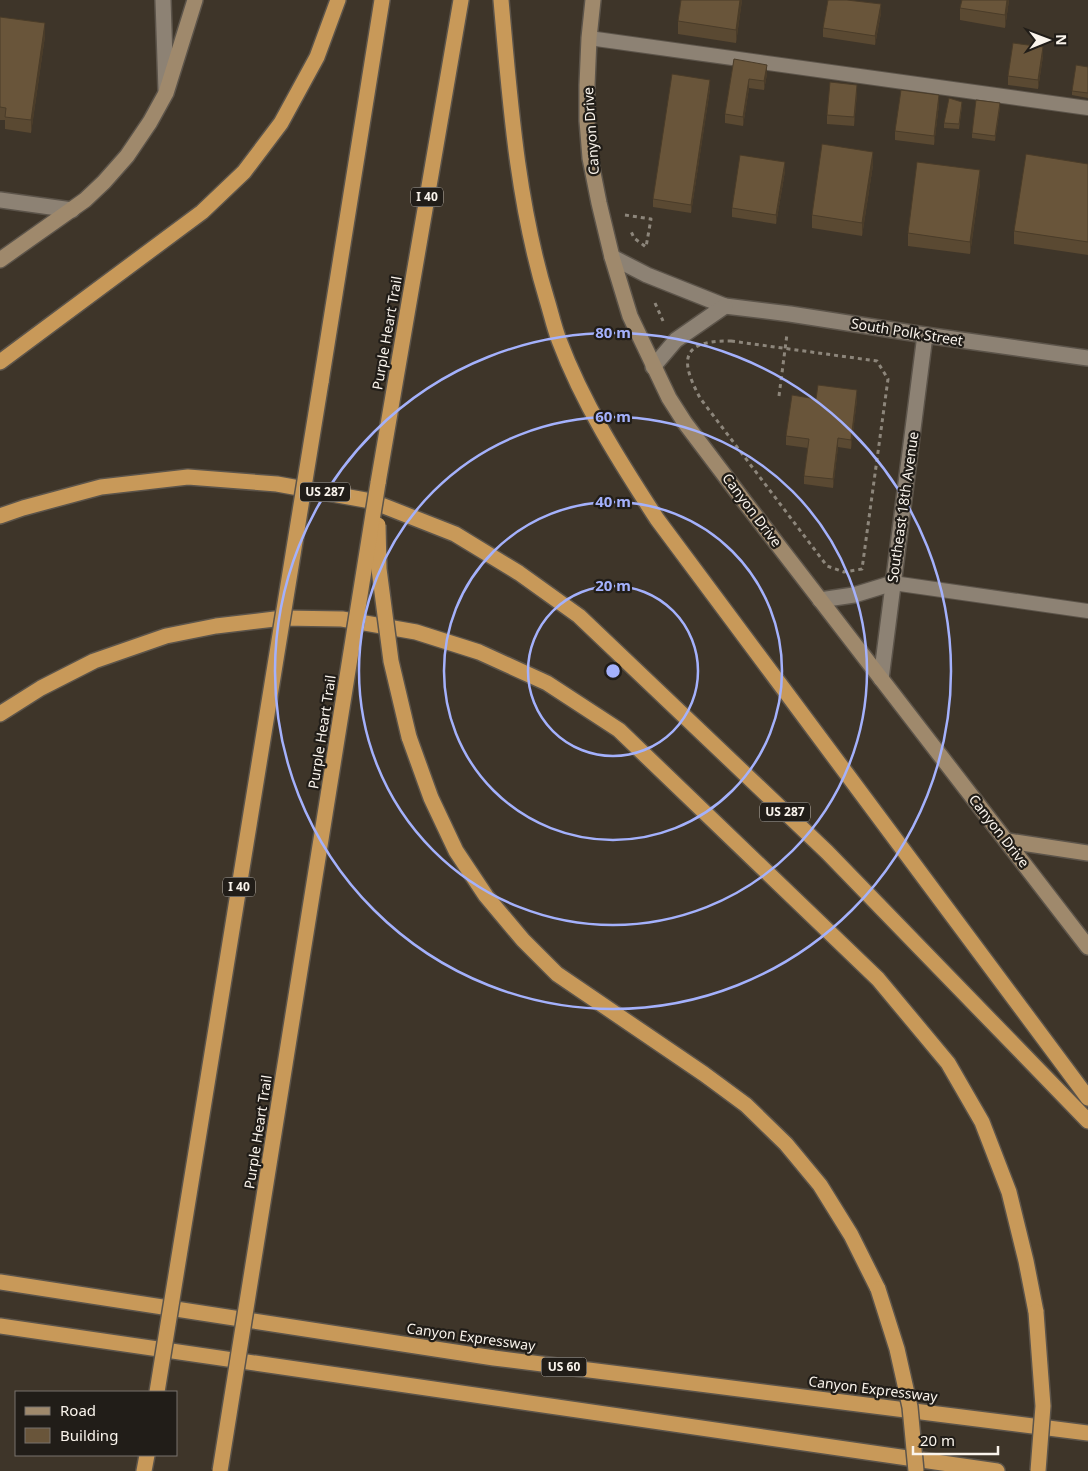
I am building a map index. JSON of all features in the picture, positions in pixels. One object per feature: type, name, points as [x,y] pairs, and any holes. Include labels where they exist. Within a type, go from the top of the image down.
[{"type":"highway","points":[[0,362],[202,212],[244,172],[281,123],[317,57],[338,0]]},
{"type":"highway","name":"I 40","points":[[157,1391],[382,0]]},
{"type":"highway","name":"Purple Heart Trail","points":[[220,1471],[378,483],[461,0]]},
{"type":"highway","points":[[501,0],[514,142],[524,206],[537,269],[559,339],[588,403],[618,460],[657,519],[1088,1098]]},
{"type":"highway","points":[[0,367],[18,350]]},
{"type":"highway","name":"US 287","points":[[0,516],[22,508],[101,488],[188,477],[277,484],[372,501],[455,534],[519,573],[578,616],[827,852],[1088,1121]]},
{"type":"highway","points":[[378,483],[379,568],[391,661],[409,738],[431,798],[456,851],[486,896],[523,940],[557,974],[746,1105],[786,1144],[820,1185],[851,1235],[878,1288],[897,1349],[910,1407],[916,1471]]},
{"type":"highway","points":[[0,714],[41,688],[94,661],[166,636],[216,626],[283,618],[342,619],[416,632],[479,652],[547,683],[620,730],[878,979],[948,1063],[982,1122],[1009,1192],[1036,1312],[1043,1406],[1038,1471]]},
{"type":"highway","name":"Canyon Expressway","points":[[0,1282],[494,1358],[1088,1433]]},
{"type":"highway","points":[[0,1326],[997,1471]]},
{"type":"highway","points":[[144,1471],[146,1456]]},
{"type":"main road","points":[[0,260],[72,210],[104,182],[127,156],[166,94],[195,0]]},
{"type":"main road","name":"Canyon Drive","points":[[593,0],[589,38],[587,121],[590,158],[598,203],[630,316],[670,398],[685,423],[1088,947]]},
{"type":"main road","points":[[1008,841],[1088,853]]},
{"type":"street","points":[[163,0],[166,94]]},
{"type":"street","points":[[0,200],[72,210]]},
{"type":"street","name":"South Polk Street","points":[[612,257],[647,275],[725,306],[1088,358]]},
{"type":"street","points":[[654,366],[676,340],[725,306]]},
{"type":"street","name":"Southeast 18th Avenue","points":[[881,679],[925,335]]},
{"type":"street","points":[[820,600],[854,594],[893,583]]},
{"type":"lane","points":[[589,38],[1088,108]]},
{"type":"lane","points":[[893,583],[1088,610]]},
{"type":"path","points":[[624,209],[627,220]]},
{"type":"path","points":[[626,215],[651,220],[646,247],[634,238],[628,226]]},
{"type":"path","points":[[651,295],[662,320]]},
{"type":"path","points":[[779,396],[790,314]]},
{"type":"path","points":[[731,341],[786,348],[877,361],[888,379],[862,569],[844,572],[827,566],[700,398],[687,368],[688,358],[692,350],[701,344],[731,341]]},
{"type":"building","points":[[681,0],[740,0],[736,30],[678,21]]},
{"type":"building","points":[[828,0],[881,4],[875,36],[823,28]]},
{"type":"building","points":[[962,0],[1007,0],[1005,15],[960,8]]},
{"type":"building","points":[[0,17],[45,23],[31,120],[5,117],[6,108],[0,107]]},
{"type":"building","points":[[1013,43],[1043,47],[1038,80],[1008,76]]},
{"type":"building","points":[[734,59],[767,65],[764,81],[749,79],[743,117],[725,114]]},
{"type":"building","points":[[1076,65],[1088,67],[1088,93],[1072,91]]},
{"type":"building","points":[[672,74],[710,80],[691,205],[653,199]]},
{"type":"building","points":[[830,82],[857,85],[854,117],[827,115]]},
{"type":"building","points":[[901,90],[939,95],[934,136],[895,131]]},
{"type":"building","points":[[949,98],[962,102],[959,124],[944,123]]},
{"type":"building","points":[[976,100],[1000,103],[995,136],[972,133]]},
{"type":"building","points":[[822,144],[873,152],[862,223],[812,215]]},
{"type":"building","points":[[1026,154],[1088,164],[1088,242],[1014,231]]},
{"type":"building","points":[[740,155],[785,162],[776,215],[732,208]]},
{"type":"building","points":[[917,162],[980,170],[970,242],[908,233]]},
{"type":"building","points":[[818,385],[857,390],[851,440],[838,438],[833,479],[804,476],[809,439],[786,436],[792,395],[816,399]]}]
